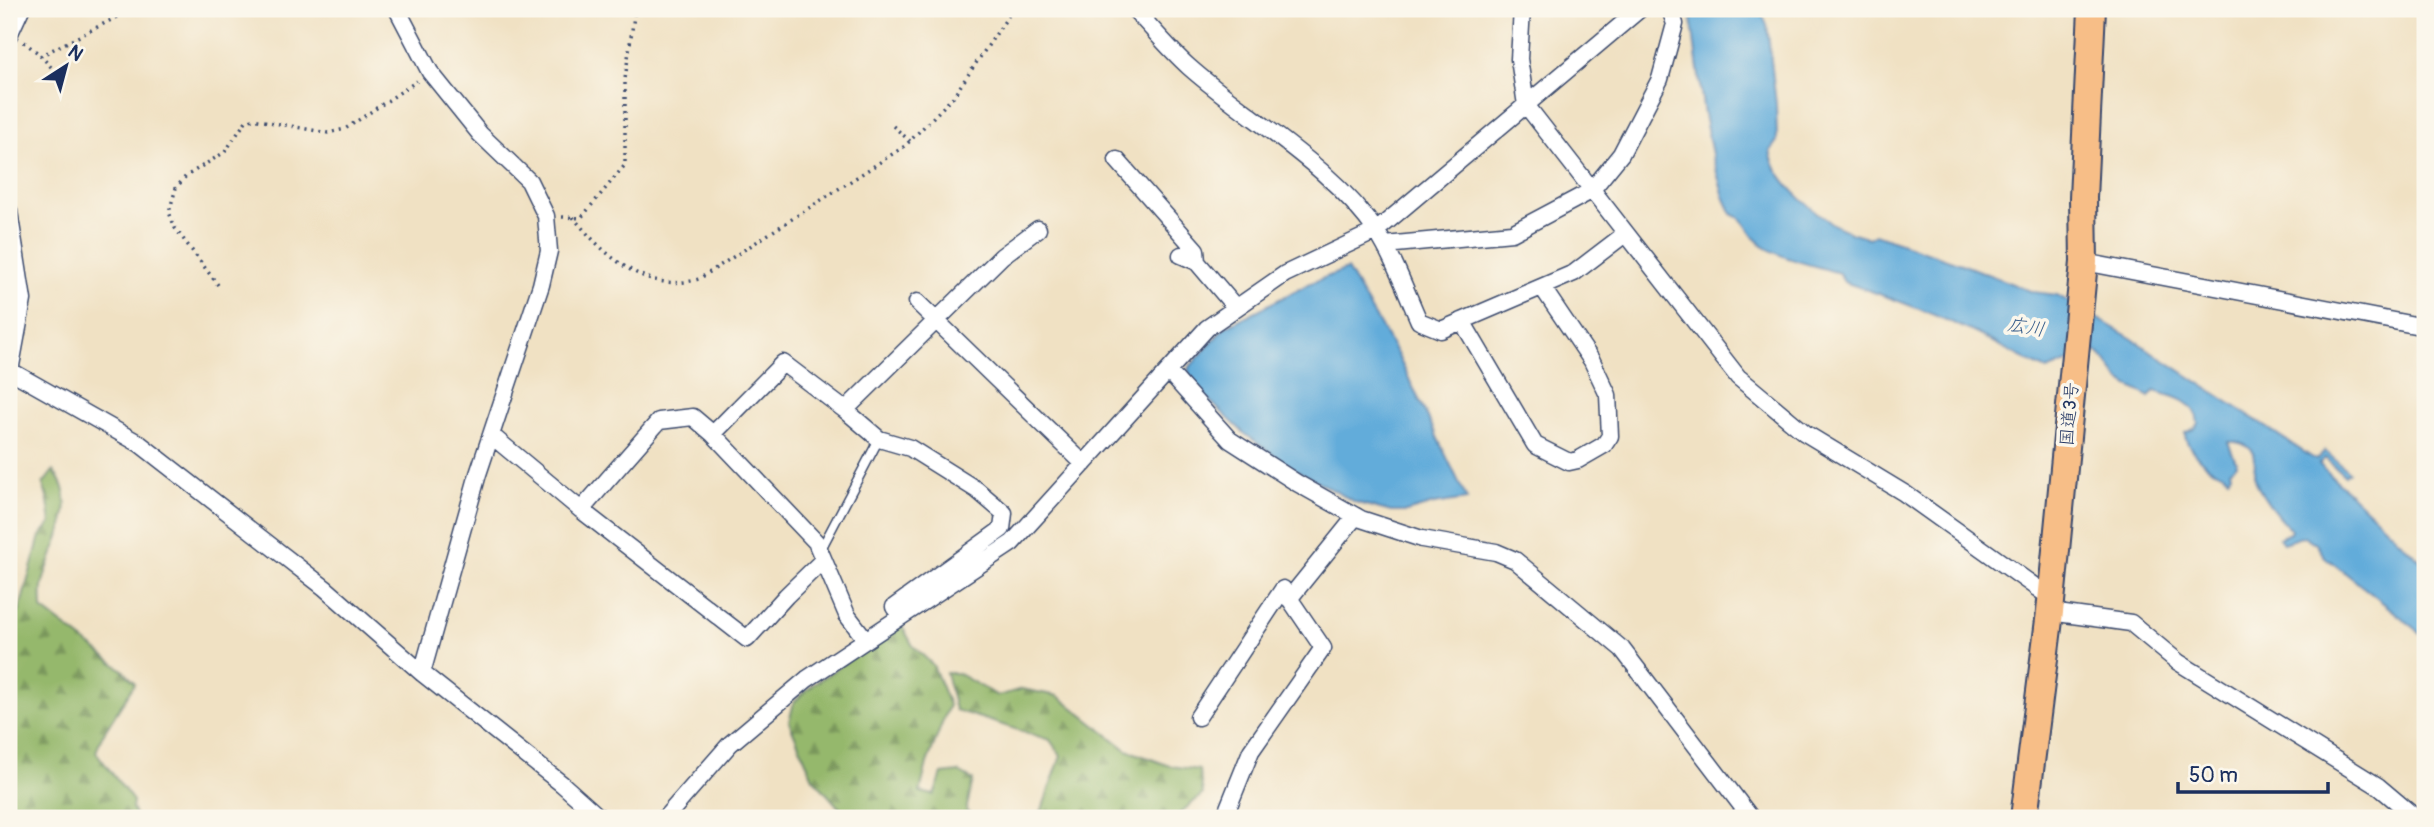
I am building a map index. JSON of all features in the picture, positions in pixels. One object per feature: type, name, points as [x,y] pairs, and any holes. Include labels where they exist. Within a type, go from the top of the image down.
[{"type":"highway","name":"国道3号","points":[[2028,815],[2084,262],[2083,198],[2092,9]]},
{"type":"street","points":[[9,34],[21,9]]},
{"type":"street","points":[[397,9],[430,72],[480,134],[529,181],[546,216],[550,251],[491,435],[422,673]]},
{"type":"street","points":[[1134,9],[1189,66],[1285,141],[1337,186],[1381,238],[1419,321],[1441,330],[1574,273],[1625,234]]},
{"type":"street","points":[[1522,9],[1520,60],[1526,105],[1738,377],[1805,433],[1904,493],[2050,605],[2131,622],[2178,662],[2378,786],[2416,818]]},
{"type":"street","points":[[1381,238],[1526,105],[1640,9]]},
{"type":"street","points":[[665,818],[730,744],[807,679],[1012,543],[1207,328],[1285,274],[1381,238],[1512,233],[1591,191],[1621,154],[1660,79],[1675,24],[1670,9]]},
{"type":"street","points":[[1116,160],[1196,250],[1197,262]]},
{"type":"street","points":[[9,211],[23,300],[9,371],[140,444],[324,588],[422,673],[562,784],[600,818]]},
{"type":"street","points":[[845,410],[1002,256],[1038,229]]},
{"type":"street","points":[[1181,255],[1197,262],[1236,308]]},
{"type":"street","points":[[2084,262],[2425,327]]},
{"type":"street","points":[[1462,321],[1535,444],[1569,462],[1578,460],[1604,445],[1610,436],[1608,395],[1592,361],[1542,287]]},
{"type":"street","points":[[917,302],[1084,464]]},
{"type":"street","points":[[713,434],[783,363],[879,439],[910,448],[977,490],[1004,513],[1002,529],[894,607],[901,616]]},
{"type":"street","points":[[1168,371],[1230,440],[1297,483],[1356,516],[1422,539],[1496,552],[1515,560],[1622,649],[1751,818]]},
{"type":"street","points":[[581,510],[659,422],[694,417],[816,542],[847,615],[866,640]]},
{"type":"street","points":[[491,435],[581,510],[747,639],[822,556]]},
{"type":"street","points":[[1289,599],[1356,516]]},
{"type":"street","points":[[1198,717],[1283,589],[1323,648],[1251,751],[1224,818]]},
{"type":"lane","points":[[822,556],[879,439]]},
{"type":"path","points":[[40,56],[133,9]]},
{"type":"path","points":[[546,216],[581,218],[625,165],[625,79],[635,9]]},
{"type":"path","points":[[573,217],[590,238],[624,268],[657,281],[688,282],[699,279],[910,141],[953,97],[1013,9]]},
{"type":"path","points":[[9,34],[40,56],[65,82]]},
{"type":"path","points":[[218,285],[175,228],[169,212],[176,188],[186,176],[225,152],[246,121],[253,119],[328,133],[345,129],[430,72]]},
{"type":"path","points":[[893,126],[910,141]]},
{"type":"green space","points":[[53,471],[62,484],[65,513],[42,587],[42,609],[124,671],[135,683],[102,736],[96,752],[133,801],[132,809],[137,818],[17,818],[9,808],[9,622],[19,612],[40,536],[51,523],[43,484]]},
{"type":"green space","points":[[901,624],[913,646],[933,665],[949,705],[927,763],[920,792],[934,795],[942,774],[959,772],[973,780],[966,811],[976,818],[848,818],[813,778],[789,722],[794,702],[814,684]]},
{"type":"green space","points":[[946,673],[957,673],[998,696],[1022,689],[1058,696],[1127,750],[1170,766],[1199,770],[1203,794],[1174,818],[1039,818],[1061,756],[1050,740],[955,710]]},
{"type":"water","name":"広川","points":[[1690,9],[1760,9],[1767,25],[1776,104],[1777,141],[1770,151],[1773,162],[1794,192],[1824,218],[1855,234],[1869,238],[1875,234],[2033,292],[2057,295],[2131,338],[2316,460],[2325,451],[2349,472],[2345,476],[2325,458],[2319,464],[2425,565],[2425,639],[2324,556],[2316,544],[2304,536],[2283,543],[2279,538],[2291,530],[2259,488],[2254,474],[2253,452],[2242,444],[2228,442],[2237,464],[2230,470],[2228,478],[2209,466],[2187,443],[2185,433],[2195,428],[2198,423],[2193,409],[2182,401],[2154,391],[2149,397],[2129,386],[2118,378],[2095,351],[2047,370],[1959,326],[1844,282],[1839,273],[1789,258],[1758,242],[1741,220],[1732,214],[1724,197],[1704,115]]},
{"type":"water","points":[[1347,269],[1397,354],[1467,499],[1406,512],[1391,512],[1355,502],[1291,467],[1245,434],[1193,385],[1188,369],[1225,327],[1311,283]]}]
